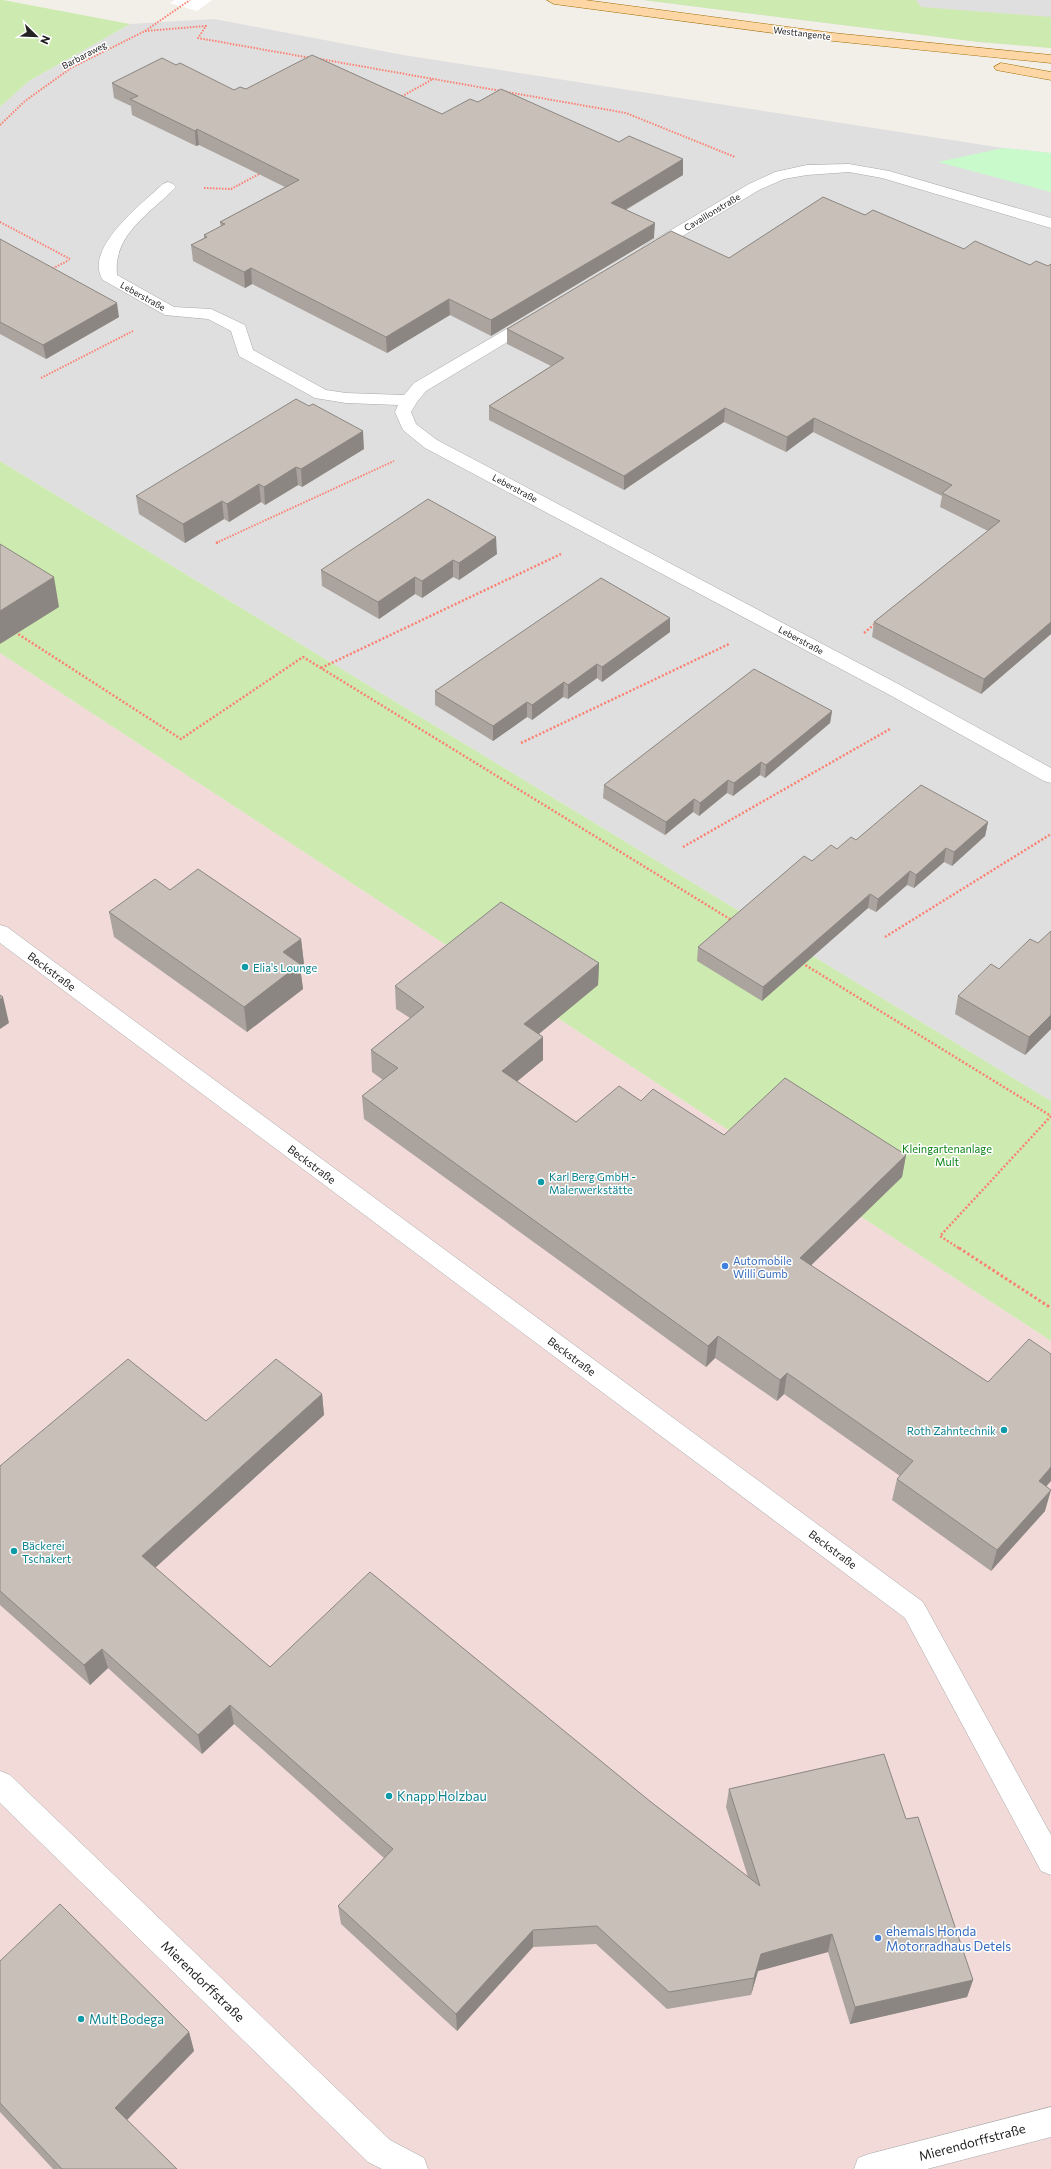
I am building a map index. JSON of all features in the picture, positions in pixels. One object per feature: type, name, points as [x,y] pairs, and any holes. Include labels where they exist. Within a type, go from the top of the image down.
[{"type":"main road","name":"Westtangente","points":[[554,0],[833,37],[1051,59]]},
{"type":"main road","points":[[833,37],[1051,76]]},
{"type":"street","name":"Cavaillonstraße","points":[[638,256],[754,187],[780,174],[849,168],[884,174],[1051,223]]},
{"type":"street","name":"Leberstraße","points":[[168,187],[125,230],[112,246],[107,261],[109,277],[171,312],[211,314],[239,328],[245,353],[321,394],[346,398],[409,400],[403,412],[409,426],[431,444],[834,657],[1051,776]]},
{"type":"street","points":[[409,400],[420,388],[543,314]]},
{"type":"street","name":"Beckstraße","points":[[0,932],[914,1610],[1051,1862]]},
{"type":"street","name":"Mierendorffstraße","points":[[0,1784],[379,2151],[413,2169]]},
{"type":"street","name":"Mierendorffstraße","points":[[869,2169],[1051,2122]]},
{"type":"path","name":"Barbaraweg","points":[[0,125],[25,101],[70,68],[145,31],[190,0]]},
{"type":"path","points":[[145,31],[206,26],[198,38],[626,113],[780,174]]},
{"type":"path","points":[[398,98],[433,79]]},
{"type":"path","points":[[168,187],[231,189],[266,170]]},
{"type":"path","points":[[0,222],[71,259],[50,270]]},
{"type":"path","points":[[41,378],[171,312]]},
{"type":"path","points":[[216,543],[431,444]]},
{"type":"path","points":[[321,668],[603,534]]},
{"type":"path","points":[[834,657],[882,618]]},
{"type":"path","points":[[521,743],[771,624]]},
{"type":"path","points":[[13,630],[181,739],[302,657],[740,925]]},
{"type":"path","points":[[683,847],[926,708]]},
{"type":"path","points":[[885,938],[1051,834]]},
{"type":"path","points":[[801,962],[1051,1116],[940,1236],[1051,1308]]},
{"type":"shaded area","points":[[643,0],[1051,0],[1051,48],[979,42]]},
{"type":"shaded area","points":[[214,19],[403,55],[1003,148],[1051,153],[1051,1101],[0,461],[0,107],[29,81],[130,24]]},
{"type":"shaded area","points":[[0,653],[1051,1341],[1051,2169],[0,2169]]},
{"type":"green space","points":[[0,0],[130,24],[29,81],[0,107]]},
{"type":"green space","points":[[643,0],[916,0],[921,7],[1051,17],[1051,48],[979,42]]},
{"type":"green space","points":[[1003,148],[1051,153],[1051,192],[938,162]]},
{"type":"green space","name":"Kleingartenanlage Mult","points":[[0,461],[1051,1101],[1051,1341],[0,653]]},
{"type":"pier","points":[[175,0],[212,0],[197,11],[170,3]]},
{"type":"building","points":[[312,55],[442,114],[470,99],[478,102],[501,89],[619,142],[629,136],[683,159],[611,203],[655,223],[491,320],[449,299],[386,337],[251,268],[244,272],[191,245],[207,237],[204,235],[225,224],[220,222],[299,180],[197,129],[195,131],[130,99],[138,96],[112,83],[162,58],[176,65],[180,63],[234,90],[240,87],[246,89]]},
{"type":"building","points":[[823,197],[865,215],[873,210],[964,249],[975,241],[1030,265],[1036,261],[1048,266],[1051,264],[1051,622],[984,679],[874,622],[1000,521],[942,493],[952,485],[814,418],[787,437],[725,408],[624,476],[489,406],[564,358],[507,329],[671,231],[729,258]]},
{"type":"building","points":[[0,239],[117,303],[43,345],[0,322]]},
{"type":"building","points":[[296,399],[309,406],[313,404],[363,431],[301,469],[296,467],[264,487],[259,484],[227,504],[222,501],[183,524],[136,496]]},
{"type":"building","points":[[428,499],[496,537],[459,563],[453,560],[422,581],[415,577],[378,602],[321,570]]},
{"type":"building","points":[[0,544],[54,577],[0,611]]},
{"type":"building","points":[[601,578],[670,618],[602,667],[597,664],[568,685],[564,682],[532,705],[527,702],[493,726],[435,691]]},
{"type":"building","points":[[754,669],[832,711],[766,765],[761,762],[734,783],[728,780],[700,803],[694,799],[666,822],[604,785]]},
{"type":"building","points":[[921,785],[988,822],[954,852],[946,848],[916,875],[910,871],[878,899],[870,894],[763,987],[698,947],[804,856],[812,861],[831,845],[837,849],[851,837],[856,840]]},
{"type":"building","name":"Elia's Lounge","points":[[198,869],[301,939],[283,952],[300,964],[244,1007],[109,912],[155,879],[170,890]]},
{"type":"building","points":[[501,902],[599,963],[524,1024],[543,1037],[502,1071],[576,1122],[619,1086],[641,1101],[653,1089],[724,1135],[785,1078],[906,1155],[800,1258],[988,1382],[1029,1339],[1051,1354],[1051,1467],[1039,1481],[1051,1490],[997,1550],[897,1479],[913,1461],[787,1373],[780,1380],[718,1336],[708,1346],[362,1096],[398,1068],[371,1050],[424,1007],[395,986]]},
{"type":"building","points":[[1051,931],[1051,1015],[1029,1037],[958,996],[991,964],[999,969],[1030,939],[1038,943]]},
{"type":"building","points":[[128,1359],[206,1421],[276,1359],[322,1394],[142,1556],[270,1667],[370,1572],[651,1802],[760,1886],[729,1789],[884,1754],[906,1819],[918,1817],[973,1980],[855,2007],[832,1934],[761,1954],[754,1978],[669,1992],[597,1926],[533,1930],[456,2014],[338,1906],[393,1849],[230,1705],[198,1735],[102,1649],[84,1665],[0,1591],[0,1466]]},
{"type":"building","name":"Mult Bodega","points":[[60,1904],[189,2032],[115,2108],[177,2169],[62,2169],[0,2103],[0,1961]]},
{"type":"place","name":"Elia's Lounge","points":[[245,967]]},
{"type":"place","name":"Karl Berg GmbH - Malerwerkstätte","points":[[541,1182]]},
{"type":"place","name":"Automobile Willi Gumb","points":[[725,1266]]},
{"type":"place","name":"Roth Zahntechnik","points":[[1004,1430]]},
{"type":"place","name":"Bäckerei Tschakert","points":[[14,1551]]},
{"type":"place","name":"Knapp Holzbau","points":[[389,1796]]},
{"type":"place","name":"ehemals Honda Motorradhaus Detels","points":[[878,1938]]},
{"type":"place","name":"Mult Bodega","points":[[81,2019]]}]
